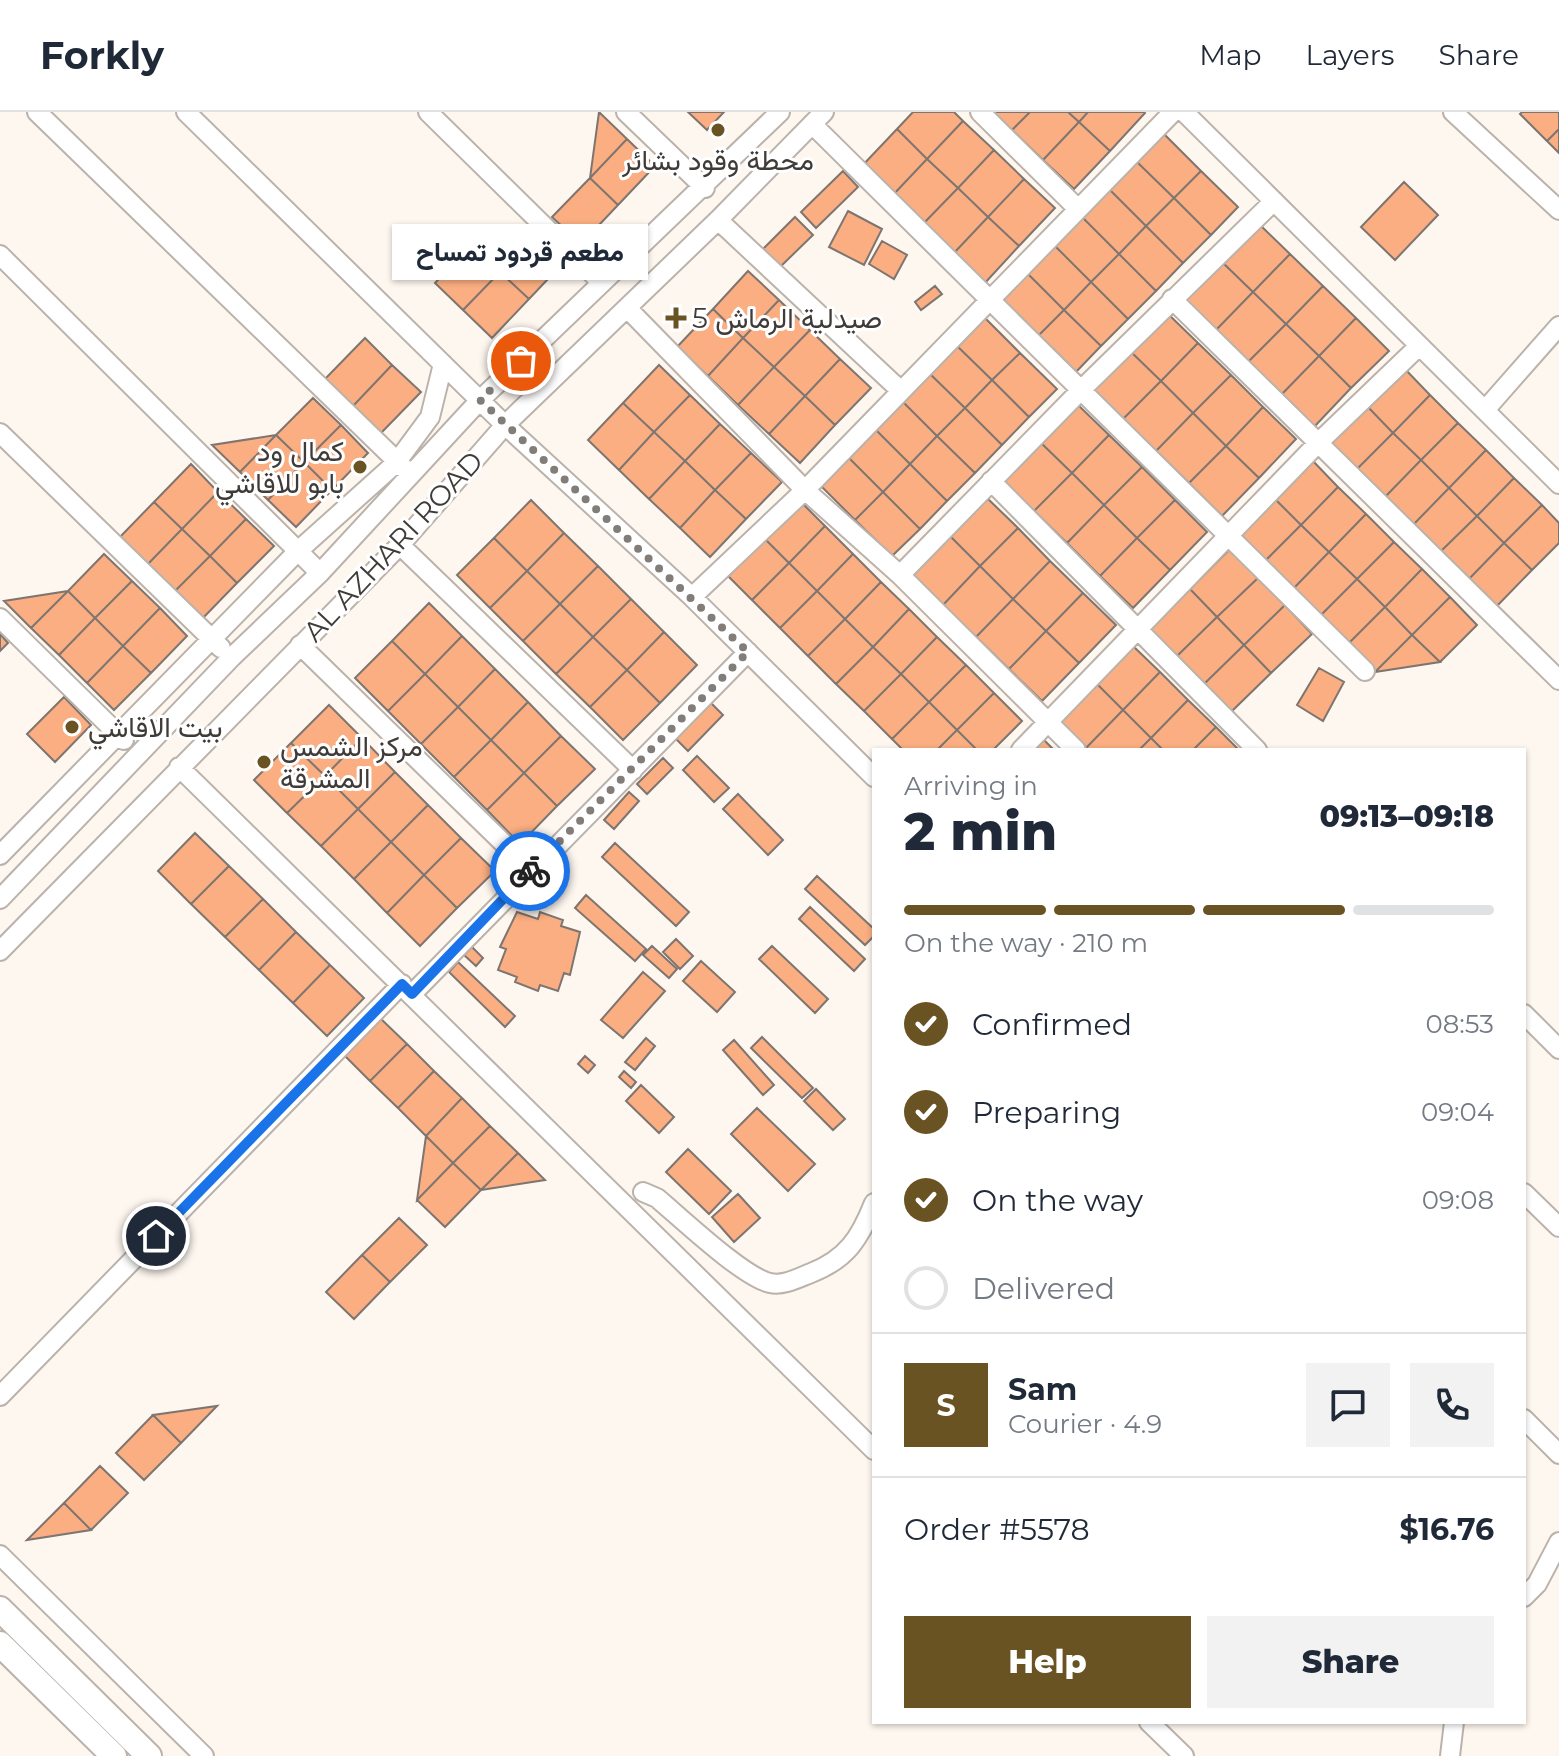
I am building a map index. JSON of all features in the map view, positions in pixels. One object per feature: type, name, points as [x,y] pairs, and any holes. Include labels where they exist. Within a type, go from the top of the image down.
[{"type":"main road","points":[[0,1609],[149,1756]]},
{"type":"main road","points":[[0,1644],[114,1756]]},
{"type":"street","points":[[37,112],[404,469]]},
{"type":"street","points":[[186,112],[505,425],[692,597],[872,775]]},
{"type":"street","points":[[428,112],[602,283]]},
{"type":"street","points":[[626,112],[705,188]]},
{"type":"street","name":"AL AZHARI ROAD","points":[[0,899],[232,657],[320,573],[404,469],[705,188],[780,112]]},
{"type":"street","points":[[980,112],[1077,208]]},
{"type":"street","points":[[692,597],[805,490],[1173,112]]},
{"type":"street","points":[[1184,112],[1559,484]]},
{"type":"street","points":[[1453,112],[1559,210]]},
{"type":"street","points":[[818,118],[991,301],[1365,671]]},
{"type":"street","name":"AL AZHARI ROAD","points":[[0,951],[400,545],[505,425],[718,220],[818,118]]},
{"type":"street","points":[[900,575],[1172,299],[1274,201]]},
{"type":"street","points":[[718,220],[900,390]]},
{"type":"street","points":[[0,255],[320,573]]},
{"type":"street","points":[[1172,299],[1559,680]]},
{"type":"street","points":[[627,308],[805,490],[900,575],[1074,748]]},
{"type":"street","points":[[1485,410],[1559,326]]},
{"type":"street","points":[[1023,748],[1319,442],[1419,346]]},
{"type":"street","points":[[0,855],[299,550],[404,469],[430,417],[443,364]]},
{"type":"street","points":[[0,433],[232,657]]},
{"type":"street","points":[[991,481],[1255,748]]},
{"type":"street","points":[[400,545],[633,770]]},
{"type":"street","points":[[0,618],[138,753]]},
{"type":"street","points":[[300,645],[531,870]]},
{"type":"street","points":[[0,1396],[407,989],[633,770],[748,652]]},
{"type":"street","points":[[179,767],[872,1448]]},
{"type":"street","points":[[1526,1016],[1559,1049]]},
{"type":"street","points":[[643,1192],[657,1198],[748,1272],[772,1283],[792,1280],[832,1264],[860,1236],[872,1208]]},
{"type":"street","points":[[1526,1195],[1559,1227]]},
{"type":"street","points":[[1526,1421],[1559,1454]]},
{"type":"street","points":[[1526,1595],[1537,1584],[1559,1542]]},
{"type":"street","points":[[0,1555],[204,1756]]},
{"type":"street","points":[[1151,1724],[1184,1756]]},
{"type":"street","points":[[1450,1756],[1454,1724]]},
{"type":"building","points":[[599,112],[627,139],[590,178]]},
{"type":"building","points":[[688,112],[724,112],[707,130]]},
{"type":"building","points":[[913,112],[954,112],[963,121],[927,159],[897,129]]},
{"type":"building","points":[[993,112],[1030,112],[1012,130]]},
{"type":"building","points":[[1030,112],[1068,112],[1079,122],[1043,160],[1012,130]]},
{"type":"building","points":[[1068,112],[1088,112],[1079,122]]},
{"type":"building","points":[[1088,112],[1145,113],[1110,151],[1079,122]]},
{"type":"building","points":[[1559,112],[1559,129],[1547,141],[1520,114]]},
{"type":"building","points":[[963,121],[994,150],[958,188],[927,159]]},
{"type":"building","points":[[1079,122],[1110,151],[1074,189],[1043,160]]},
{"type":"building","points":[[897,129],[927,159],[892,196],[861,167]]},
{"type":"building","points":[[1559,129],[1559,153],[1547,141]]},
{"type":"building","points":[[1164,134],[1201,171],[1174,198],[1137,162]]},
{"type":"building","points":[[627,139],[655,166],[618,205],[590,178]]},
{"type":"building","points":[[994,150],[1024,179],[988,217],[958,188]]},
{"type":"building","points":[[927,159],[958,188],[922,225],[892,196]]},
{"type":"building","points":[[1137,162],[1174,198],[1146,226],[1109,189]]},
{"type":"building","points":[[843,171],[858,187],[816,228],[801,212]]},
{"type":"building","points":[[1201,171],[1238,207],[1211,235],[1174,198]]},
{"type":"building","points":[[590,178],[618,205],[581,244],[552,217]]},
{"type":"building","points":[[1024,179],[1055,208],[1019,246],[988,217]]},
{"type":"building","points":[[1404,182],[1438,215],[1395,260],[1361,227]]},
{"type":"building","points":[[958,188],[988,217],[953,254],[922,225]]},
{"type":"building","points":[[1109,189],[1146,226],[1119,254],[1082,217]]},
{"type":"building","points":[[1174,198],[1211,235],[1183,263],[1146,226]]},
{"type":"building","points":[[848,211],[882,229],[864,265],[829,247]]},
{"type":"building","points":[[795,217],[813,235],[779,268],[762,250]]},
{"type":"building","points":[[988,217],[1019,246],[984,284],[953,254]]},
{"type":"building","points":[[1082,217],[1119,254],[1091,282],[1054,245]]},
{"type":"building","points":[[1257,222],[1290,254],[1253,292],[1220,260]]},
{"type":"building","points":[[1146,226],[1183,263],[1156,291],[1119,254]]},
{"type":"building","points":[[538,233],[500,272],[472,244]]},
{"type":"building","points":[[538,233],[566,260],[529,299],[500,272]]},
{"type":"building","points":[[882,241],[907,255],[894,279],[869,264]]},
{"type":"building","points":[[472,244],[500,272],[463,310],[435,283]]},
{"type":"building","points":[[1054,245],[1091,282],[1064,310],[1027,273]]},
{"type":"building","points":[[1119,254],[1156,291],[1128,319],[1091,282]]},
{"type":"building","points":[[1290,254],[1323,286],[1286,324],[1253,292]]},
{"type":"building","points":[[1220,260],[1253,292],[1216,330],[1183,298]]},
{"type":"building","points":[[748,271],[779,300],[743,338],[713,309]]},
{"type":"building","points":[[500,272],[529,299],[492,338],[463,310]]},
{"type":"building","points":[[1027,273],[1064,310],[1037,337],[999,301]]},
{"type":"building","points":[[1091,282],[1128,319],[1101,346],[1064,310]]},
{"type":"building","points":[[935,286],[942,294],[921,310],[915,302]]},
{"type":"building","points":[[1323,286],[1356,318],[1319,356],[1286,324]]},
{"type":"building","points":[[1253,292],[1286,324],[1248,362],[1216,330]]},
{"type":"building","points":[[779,300],[810,330],[774,367],[743,338]]},
{"type":"building","points":[[713,309],[743,338],[708,376],[677,347]]},
{"type":"building","points":[[1064,310],[1101,346],[1074,374],[1037,337]]},
{"type":"building","points":[[1165,311],[1198,343],[1161,381],[1128,349]]},
{"type":"building","points":[[983,316],[1020,353],[992,380],[955,344]]},
{"type":"building","points":[[1356,318],[1389,351],[1351,388],[1319,356]]},
{"type":"building","points":[[1286,324],[1319,356],[1281,395],[1248,362]]},
{"type":"building","points":[[810,330],[840,359],[805,396],[774,367]]},
{"type":"building","points":[[365,338],[392,365],[353,406],[325,379]]},
{"type":"building","points":[[743,338],[774,367],[738,405],[708,376]]},
{"type":"building","points":[[1198,343],[1231,375],[1193,413],[1161,381]]},
{"type":"building","points":[[955,344],[992,380],[965,408],[928,372]]},
{"type":"building","points":[[1128,349],[1161,381],[1123,419],[1090,387]]},
{"type":"building","points":[[1020,353],[1057,389],[1029,417],[992,380]]},
{"type":"building","points":[[1319,356],[1351,388],[1314,427],[1281,395]]},
{"type":"building","points":[[840,359],[871,388],[835,425],[805,396]]},
{"type":"building","points":[[392,365],[421,392],[381,433],[353,406]]},
{"type":"building","points":[[659,365],[690,395],[654,432],[623,403]]},
{"type":"building","points":[[774,367],[805,396],[769,434],[738,405]]},
{"type":"building","points":[[1403,367],[1430,395],[1393,433],[1366,405]]},
{"type":"building","points":[[928,372],[965,408],[937,436],[900,399]]},
{"type":"building","points":[[1231,375],[1263,407],[1226,446],[1193,413]]},
{"type":"building","points":[[992,380],[1029,417],[1002,445],[965,408]]},
{"type":"building","points":[[1161,381],[1193,413],[1156,451],[1123,419]]},
{"type":"building","points":[[690,395],[720,424],[685,461],[654,432]]},
{"type":"building","points":[[1430,395],[1458,423],[1421,460],[1393,433]]},
{"type":"building","points":[[805,396],[835,425],[800,463],[769,434]]},
{"type":"building","points":[[313,398],[341,425],[304,462],[276,435]]},
{"type":"building","points":[[900,399],[937,436],[910,464],[873,427]]},
{"type":"building","points":[[623,403],[654,432],[619,470],[588,440]]},
{"type":"building","points":[[1076,403],[1109,435],[1072,473],[1039,441]]},
{"type":"building","points":[[1366,405],[1393,433],[1356,470],[1328,443]]},
{"type":"building","points":[[1263,407],[1296,439],[1259,478],[1226,446]]},
{"type":"building","points":[[965,408],[1002,445],[975,473],[937,436]]},
{"type":"building","points":[[1193,413],[1226,446],[1189,483],[1156,451]]},
{"type":"building","points":[[1458,423],[1486,450],[1449,488],[1421,460]]},
{"type":"building","points":[[720,424],[751,453],[715,490],[685,461]]},
{"type":"building","points":[[341,425],[368,453],[332,490],[304,462]]},
{"type":"building","points":[[873,427],[910,464],[883,492],[846,455]]},
{"type":"building","points":[[654,432],[685,461],[649,499],[619,470]]},
{"type":"building","points":[[1393,433],[1421,460],[1384,498],[1356,470]]},
{"type":"building","points":[[276,435],[240,472],[212,445]]},
{"type":"building","points":[[276,435],[304,462],[268,500],[240,472]]},
{"type":"building","points":[[1109,435],[1142,467],[1104,505],[1072,473]]},
{"type":"building","points":[[937,436],[975,473],[947,501],[910,464]]},
{"type":"building","points":[[1039,441],[1072,473],[1034,511],[1001,479]]},
{"type":"building","points":[[1226,446],[1259,478],[1222,516],[1189,483]]},
{"type":"building","points":[[1486,450],[1514,478],[1477,516],[1449,488]]},
{"type":"building","points":[[751,453],[782,482],[746,519],[715,490]]},
{"type":"building","points":[[846,455],[883,492],[855,520],[818,483]]},
{"type":"building","points":[[1311,459],[1338,487],[1301,525],[1273,497]]},
{"type":"building","points":[[1421,460],[1449,488],[1412,526],[1384,498]]},
{"type":"building","points":[[685,461],[715,490],[680,528],[649,499]]},
{"type":"building","points":[[304,462],[332,490],[296,527],[268,500]]},
{"type":"building","points":[[191,464],[218,492],[182,529],[154,502]]},
{"type":"building","points":[[910,464],[947,501],[920,529],[883,492]]},
{"type":"building","points":[[1142,467],[1175,500],[1137,538],[1104,505]]},
{"type":"building","points":[[1072,473],[1104,505],[1067,543],[1034,511]]},
{"type":"building","points":[[1514,478],[1542,505],[1504,543],[1477,516]]},
{"type":"building","points":[[1338,487],[1366,514],[1329,552],[1301,525]]},
{"type":"building","points":[[1449,488],[1477,516],[1439,553],[1412,526]]},
{"type":"building","points":[[715,490],[746,519],[710,557],[680,528]]},
{"type":"building","points":[[218,492],[246,519],[210,556],[182,529]]},
{"type":"building","points":[[883,492],[920,529],[892,556],[855,520]]},
{"type":"building","points":[[985,496],[1018,528],[980,566],[948,534]]},
{"type":"building","points":[[1273,497],[1301,525],[1264,562],[1236,535]]},
{"type":"building","points":[[797,498],[825,526],[789,563],[761,535]]},
{"type":"building","points":[[531,500],[564,533],[527,571],[494,538]]},
{"type":"building","points":[[1175,500],[1207,532],[1170,570],[1137,538]]},
{"type":"building","points":[[154,502],[182,529],[146,566],[118,539]]},
{"type":"building","points":[[1104,505],[1137,538],[1100,576],[1067,543]]},
{"type":"building","points":[[1542,505],[1559,523],[1559,543],[1532,570],[1504,543]]},
{"type":"building","points":[[1366,514],[1394,542],[1357,579],[1329,552]]},
{"type":"building","points":[[1477,516],[1504,543],[1467,581],[1439,553]]},
{"type":"building","points":[[246,519],[274,546],[237,583],[210,556]]},
{"type":"building","points":[[1301,525],[1329,552],[1292,590],[1264,562]]},
{"type":"building","points":[[825,526],[853,554],[817,591],[789,563]]},
{"type":"building","points":[[1018,528],[1050,561],[1013,599],[980,566]]},
{"type":"building","points":[[182,529],[210,556],[173,593],[146,566]]},
{"type":"building","points":[[564,533],[598,566],[560,604],[527,571]]},
{"type":"building","points":[[948,534],[980,566],[943,605],[910,572]]},
{"type":"building","points":[[761,535],[789,563],[752,600],[724,572]]},
{"type":"building","points":[[494,538],[527,571],[490,608],[457,575]]},
{"type":"building","points":[[1137,538],[1170,570],[1133,608],[1100,576]]},
{"type":"building","points":[[1394,542],[1422,569],[1385,607],[1357,579]]},
{"type":"building","points":[[1504,543],[1532,570],[1495,608],[1467,581]]},
{"type":"building","points":[[1230,549],[1258,578],[1217,617],[1190,589]]},
{"type":"building","points":[[1329,552],[1357,579],[1319,617],[1292,590]]},
{"type":"building","points":[[104,554],[132,581],[95,618],[68,591]]},
{"type":"building","points":[[853,554],[881,582],[845,619],[817,591]]},
{"type":"building","points":[[210,556],[237,583],[201,620],[173,593]]},
{"type":"building","points":[[1050,561],[1083,593],[1046,631],[1013,599]]},
{"type":"building","points":[[789,563],[817,591],[780,628],[752,600]]},
{"type":"building","points":[[598,566],[631,599],[593,637],[560,604]]},
{"type":"building","points":[[980,566],[1013,599],[976,637],[943,605]]},
{"type":"building","points":[[1422,569],[1450,597],[1412,635],[1385,607]]},
{"type":"building","points":[[527,571],[560,604],[523,641],[490,608]]},
{"type":"building","points":[[1258,578],[1285,605],[1244,645],[1217,617]]},
{"type":"building","points":[[1357,579],[1385,607],[1347,645],[1319,617]]},
{"type":"building","points":[[132,581],[160,608],[123,646],[95,618]]},
{"type":"building","points":[[881,582],[909,609],[873,647],[845,619]]},
{"type":"building","points":[[1190,589],[1217,617],[1177,656],[1149,628]]},
{"type":"building","points":[[68,591],[31,628],[4,601]]},
{"type":"building","points":[[68,591],[95,618],[59,655],[31,628]]},
{"type":"building","points":[[817,591],[845,619],[808,656],[780,628]]},
{"type":"building","points":[[1083,593],[1116,625],[1079,663],[1046,631]]},
{"type":"building","points":[[1450,597],[1477,625],[1440,662],[1412,635]]},
{"type":"building","points":[[631,599],[664,632],[627,670],[593,637]]},
{"type":"building","points":[[1013,599],[1046,631],[1009,669],[976,637]]},
{"type":"building","points":[[429,603],[462,636],[425,674],[392,641]]},
{"type":"building","points":[[560,604],[593,637],[556,674],[523,641]]},
{"type":"building","points":[[1285,605],[1312,634],[1271,673],[1244,645]]},
{"type":"building","points":[[1385,607],[1412,635],[1375,672],[1347,645]]},
{"type":"building","points":[[160,608],[187,636],[151,673],[123,646]]},
{"type":"building","points":[[909,609],[937,637],[901,674],[873,647]]},
{"type":"building","points":[[1217,617],[1244,645],[1204,684],[1177,656]]},
{"type":"building","points":[[95,618],[123,646],[87,683],[59,655]]},
{"type":"building","points":[[845,619],[873,647],[836,684],[808,656]]},
{"type":"building","points":[[1046,631],[1079,663],[1042,701],[1009,669]]},
{"type":"building","points":[[664,632],[697,665],[660,703],[627,670]]},
{"type":"building","points":[[0,634],[8,643],[0,651]]},
{"type":"building","points":[[1412,635],[1440,662],[1375,672]]},
{"type":"building","points":[[462,636],[495,669],[458,707],[425,674]]},
{"type":"building","points":[[593,637],[627,670],[590,707],[556,674]]},
{"type":"building","points":[[937,637],[966,665],[929,702],[901,674]]},
{"type":"building","points":[[392,641],[425,674],[388,711],[355,678]]},
{"type":"building","points":[[1132,645],[1160,672],[1123,710],[1095,682]]},
{"type":"building","points":[[1244,645],[1271,673],[1231,712],[1204,684]]},
{"type":"building","points":[[123,646],[151,673],[114,710],[87,683]]},
{"type":"building","points":[[873,647],[901,674],[864,711],[836,684]]},
{"type":"building","points":[[966,665],[994,693],[957,730],[929,702]]},
{"type":"building","points":[[1319,668],[1344,682],[1323,721],[1297,705]]},
{"type":"building","points":[[495,669],[528,702],[491,740],[458,707]]},
{"type":"building","points":[[627,670],[660,703],[623,740],[590,707]]},
{"type":"building","points":[[1160,672],[1188,700],[1151,738],[1123,710]]},
{"type":"building","points":[[425,674],[458,707],[421,744],[388,711]]},
{"type":"building","points":[[901,674],[929,702],[892,739],[864,711]]},
{"type":"building","points":[[1095,682],[1123,710],[1086,748],[1058,720]]},
{"type":"building","points":[[994,693],[1022,721],[995,748],[975,748],[957,730]]},
{"type":"building","points":[[64,697],[91,725],[55,762],[27,734]]},
{"type":"building","points":[[1188,700],[1216,727],[1195,748],[1161,748],[1151,738]]},
{"type":"building","points":[[528,702],[561,736],[524,773],[491,740]]},
{"type":"building","points":[[929,702],[957,730],[939,748],[901,748],[892,739]]},
{"type":"building","points":[[711,703],[723,715],[688,751],[676,739]]},
{"type":"building","points":[[329,705],[362,738],[325,776],[291,743]]},
{"type":"building","points":[[458,707],[491,740],[454,777],[421,744]]},
{"type":"building","points":[[1123,710],[1151,738],[1141,748],[1086,748]]},
{"type":"building","points":[[1216,727],[1237,748],[1195,748]]},
{"type":"building","points":[[957,730],[975,748],[939,748]]},
{"type":"building","points":[[561,736],[595,769],[557,806],[524,773]]},
{"type":"building","points":[[1040,736],[1052,748],[1029,748]]},
{"type":"building","points":[[362,738],[395,772],[358,809],[325,776]]},
{"type":"building","points":[[1151,738],[1161,748],[1141,748]]},
{"type":"building","points":[[491,740],[524,773],[487,810],[454,777]]},
{"type":"building","points":[[291,743],[325,776],[287,813],[254,780]]},
{"type":"building","points":[[697,756],[729,788],[714,802],[683,770]]},
{"type":"building","points":[[663,758],[673,768],[647,794],[637,784]]},
{"type":"building","points":[[395,772],[428,805],[391,842],[358,809]]},
{"type":"building","points":[[524,773],[557,806],[520,844],[487,810]]},
{"type":"building","points":[[325,776],[358,809],[321,846],[287,813]]},
{"type":"building","points":[[629,792],[639,801],[614,829],[604,820]]},
{"type":"building","points":[[738,794],[783,840],[768,855],[723,809]]},
{"type":"building","points":[[428,805],[461,838],[424,875],[391,842]]},
{"type":"building","points":[[358,809],[391,842],[354,879],[321,846]]},
{"type":"building","points":[[195,833],[229,866],[191,904],[158,871]]},
{"type":"building","points":[[461,838],[495,871],[457,908],[424,875]]},
{"type":"building","points":[[391,842],[424,875],[387,913],[354,879]]},
{"type":"building","points":[[615,843],[689,912],[676,926],[602,857]]},
{"type":"building","points":[[229,866],[263,899],[225,937],[191,904]]},
{"type":"building","points":[[424,875],[457,908],[420,946],[387,913]]},
{"type":"building","points":[[817,876],[872,927],[872,938],[865,945],[805,889]]},
{"type":"building","points":[[586,895],[646,949],[635,961],[575,908]]},
{"type":"building","points":[[263,899],[296,932],[259,970],[225,937]]},
{"type":"building","points":[[810,907],[865,959],[854,971],[799,919]]},
{"type":"building","points":[[517,912],[538,919],[540,912],[563,920],[561,926],[580,932],[570,975],[564,973],[558,991],[540,985],[538,991],[515,982],[517,977],[498,970],[506,949],[500,947]]},
{"type":"building","points":[[296,932],[330,965],[293,1003],[259,970]]},
{"type":"building","points":[[676,939],[693,956],[680,969],[663,952]]},
{"type":"building","points":[[652,946],[677,969],[669,978],[643,955]]},
{"type":"building","points":[[772,946],[828,999],[815,1013],[759,959]]},
{"type":"building","points":[[472,947],[483,958],[476,966],[464,955]]},
{"type":"building","points":[[701,961],[735,992],[717,1012],[683,981]]},
{"type":"building","points":[[458,962],[515,1016],[505,1027],[449,972]]},
{"type":"building","points":[[330,965],[364,998],[327,1036],[293,1003]]},
{"type":"building","points":[[643,972],[665,991],[623,1038],[601,1020]]},
{"type":"building","points":[[379,1017],[407,1044],[370,1081],[343,1054]]},
{"type":"building","points":[[762,1037],[813,1088],[802,1098],[751,1048]]},
{"type":"building","points":[[646,1038],[655,1046],[635,1070],[625,1062]]},
{"type":"building","points":[[734,1040],[774,1085],[763,1095],[723,1050]]},
{"type":"building","points":[[407,1044],[434,1071],[398,1108],[370,1081]]},
{"type":"building","points":[[585,1056],[595,1065],[588,1073],[578,1064]]},
{"type":"building","points":[[434,1071],[462,1098],[426,1136],[398,1108]]},
{"type":"building","points":[[624,1071],[636,1082],[631,1088],[619,1077]]},
{"type":"building","points":[[641,1085],[674,1117],[659,1133],[626,1101]]},
{"type":"building","points":[[816,1089],[845,1119],[833,1130],[804,1101]]},
{"type":"building","points":[[462,1098],[490,1126],[453,1163],[426,1136]]},
{"type":"building","points":[[757,1108],[815,1164],[788,1191],[731,1134]]},
{"type":"building","points":[[490,1126],[518,1153],[481,1190],[453,1163]]},
{"type":"building","points":[[426,1136],[453,1163],[417,1200]]},
{"type":"building","points":[[688,1149],[731,1191],[709,1214],[666,1172]]},
{"type":"building","points":[[518,1153],[545,1180],[481,1190]]},
{"type":"building","points":[[453,1163],[481,1190],[445,1227],[417,1200]]},
{"type":"building","points":[[738,1194],[760,1218],[734,1242],[712,1217]]},
{"type":"building","points":[[399,1218],[427,1245],[390,1282],[362,1255]]},
{"type":"building","points":[[362,1255],[390,1282],[354,1319],[326,1292]]},
{"type":"building","points":[[217,1406],[181,1443],[153,1415]]},
{"type":"building","points":[[153,1415],[181,1443],[144,1480],[116,1453]]},
{"type":"building","points":[[100,1466],[128,1493],[91,1530],[64,1503]]},
{"type":"building","points":[[64,1503],[91,1530],[27,1540]]},
{"type":"way so far","points":[[521,361],[480,400],[748,652],[530,871]]},
{"type":"place","name":"محطة وقود بشائر","points":[[718,130]]},
{"type":"place","name":"صيدلية الرماش 5","points":[[676,318]]},
{"type":"place","name":"مطعم قردود تمساح","points":[[521,361]]},
{"type":"place","name":"كمال ود بابو للاقاشي","points":[[360,467]]},
{"type":"place","name":"بيت الاقاشي","points":[[72,727]]},
{"type":"place","name":"مركز الشمس المشرقة","points":[[264,762]]},
{"type":"route","points":[[156,1236],[402,984],[412,994],[530,871]]}]
